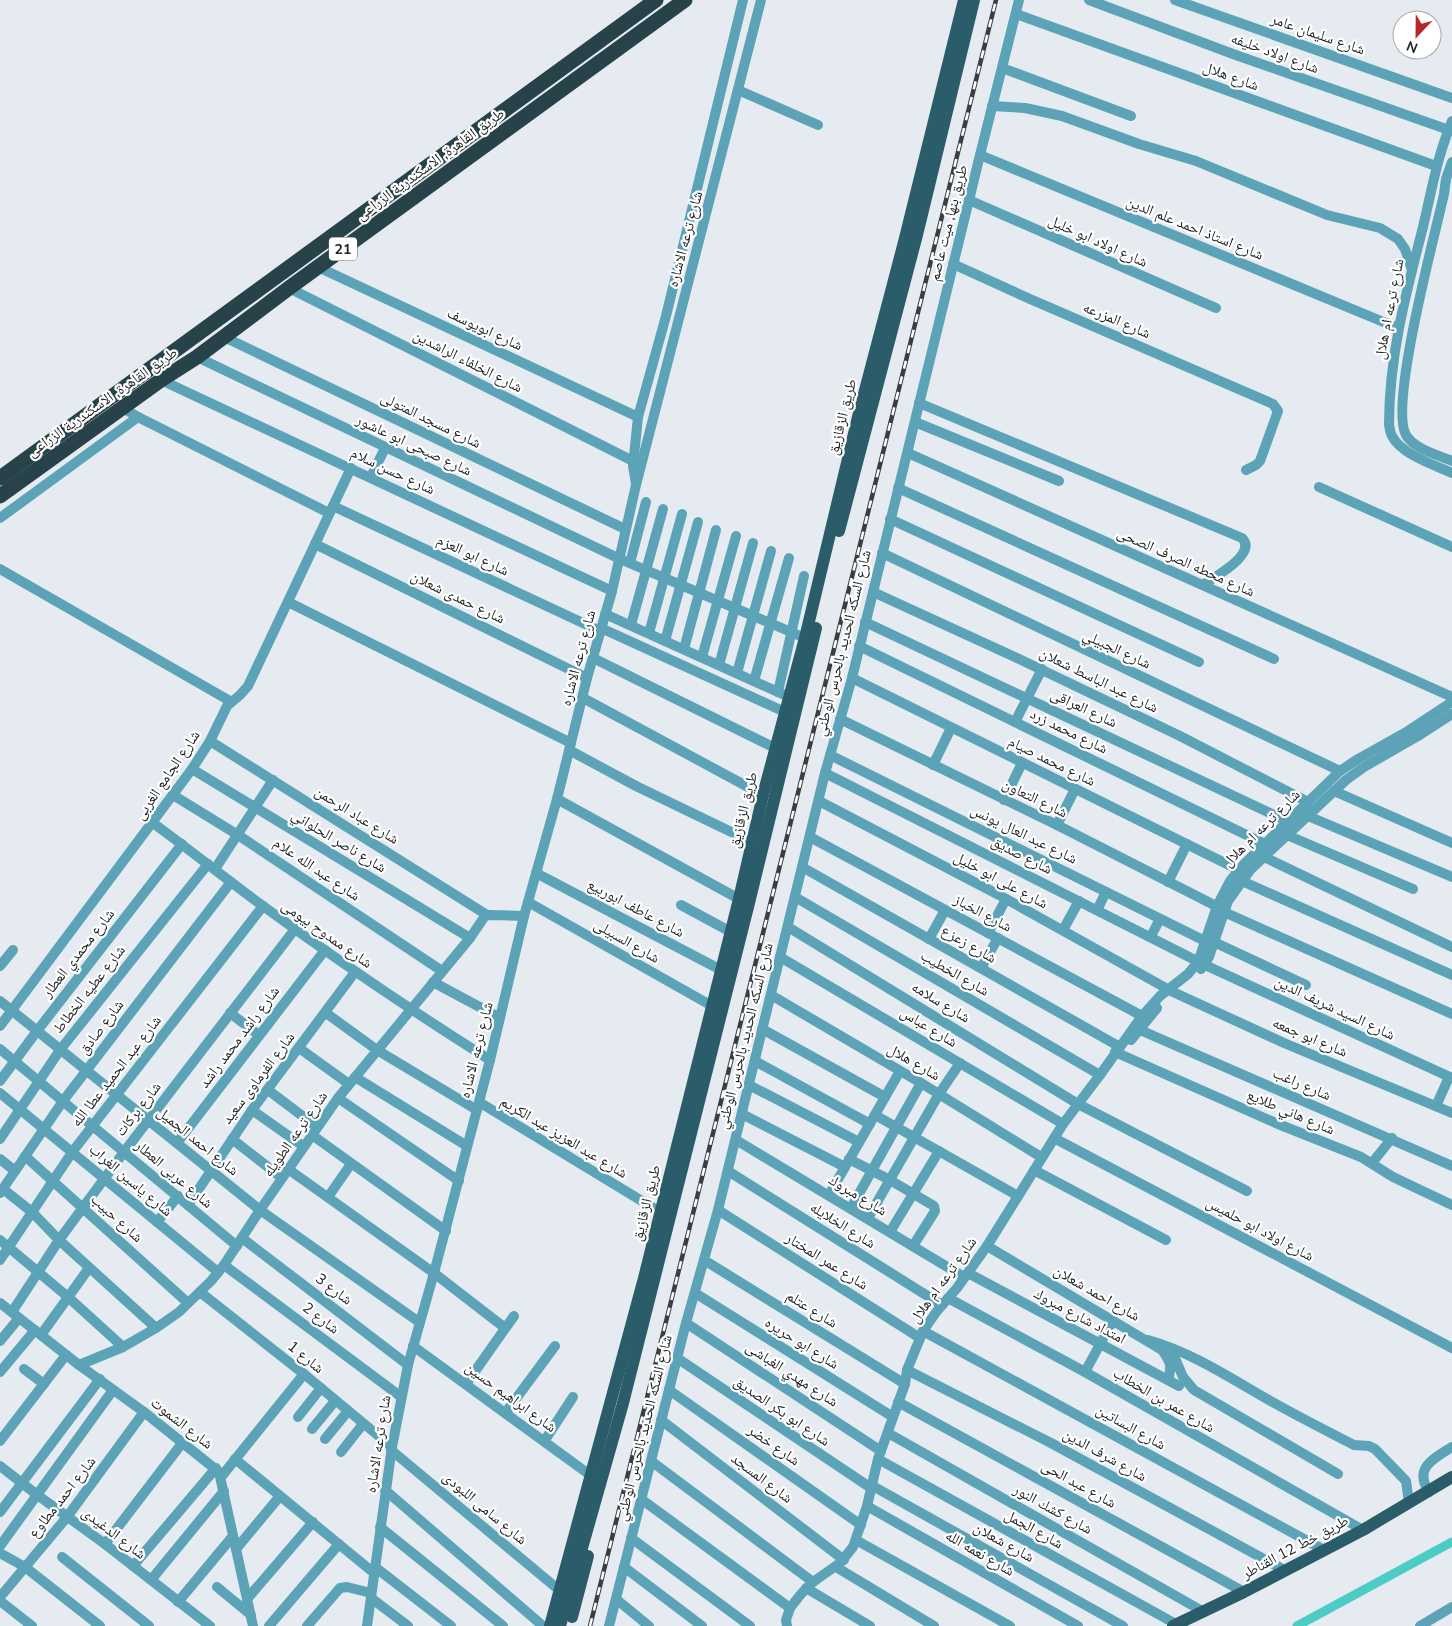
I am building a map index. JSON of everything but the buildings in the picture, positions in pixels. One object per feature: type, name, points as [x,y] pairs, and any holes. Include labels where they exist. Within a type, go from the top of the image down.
[{"type":"highway","name":"طريق القاهرة, الاسكندرية الزراعى","points":[[0,478],[656,0]]},
{"type":"highway","name":"طريق القاهرة, الاسكندرية الزراعى","points":[[0,496],[224,337],[685,0]]},
{"type":"main road","name":"طريق الزقازيق","points":[[550,1626],[590,1475],[605,1443],[679,1157],[788,717],[838,538],[920,198],[964,0]]},
{"type":"main road","name":"طريق الزقازيق","points":[[560,1626],[595,1504],[605,1443],[644,1278],[660,1212],[679,1157],[712,1006],[763,795],[775,748],[788,717],[784,694],[804,638],[858,418],[974,0]]},
{"type":"main road","name":"طريق خط 12 القناطر","points":[[1174,1625],[1286,1571],[1363,1530],[1452,1477]]},
{"type":"main road","points":[[569,1626],[599,1510],[595,1504]]},
{"type":"street","name":"شارع ترعه الاشاره","points":[[636,485],[633,476],[633,461],[638,417],[666,316],[742,0]]},
{"type":"street","name":"شارع ترعه الاشاره","points":[[367,1626],[391,1448],[400,1396],[459,1181],[524,916],[612,591],[636,485],[762,0]]},
{"type":"street","name":"طريق بنها, ميت عاصم","points":[[908,453],[1019,0]]},
{"type":"street","name":"شارع اولاد خليفه","points":[[1089,0],[1232,54],[1451,127]]},
{"type":"street","name":"شارع سليمان عامر","points":[[1175,0],[1452,98]]},
{"type":"street","name":"شارع هلال","points":[[1016,14],[1436,166]]},
{"type":"street","points":[[1002,68],[1132,116]]},
{"type":"street","points":[[738,90],[818,125]]},
{"type":"street","points":[[992,106],[1031,109],[1062,116],[1139,144],[1196,161],[1327,215],[1380,228],[1398,239],[1405,249],[1412,270]]},
{"type":"street","name":"شارع ترعه ام هلال","points":[[1451,127],[1436,166],[1398,328],[1389,425],[1391,435],[1398,445],[1410,453],[1452,473]]},
{"type":"street","name":"شارع استاذ احمد علم الدين","points":[[980,155],[1398,328]]},
{"type":"street","name":"شارع ترعه ام هلال","points":[[1452,162],[1446,180],[1411,342],[1402,423],[1408,438],[1415,444],[1452,461]]},
{"type":"street","name":"شارع اولاد ابو خليل","points":[[969,200],[1216,308]]},
{"type":"street","name":"شارع المزرعه","points":[[953,264],[1275,406],[1278,411],[1264,452],[1256,465],[1246,470]]},
{"type":"street","name":"شارع ابويوسف","points":[[318,267],[638,417]]},
{"type":"street","name":"شارع الخلفاء الراشدين","points":[[289,288],[633,461]]},
{"type":"street","name":"شارع مسجد المتولى","points":[[224,337],[625,529]]},
{"type":"street","name":"شارع صبحى ابو عاشور","points":[[196,357],[620,559],[804,638]]},
{"type":"street","name":"شارع حسن سلام","points":[[161,380],[612,591]]},
{"type":"street","points":[[919,403],[1242,538],[1245,541],[1246,547],[1242,556],[1202,586]]},
{"type":"street","name":"شارع ابو العزم","points":[[123,408],[138,417],[331,509],[788,717]]},
{"type":"street","points":[[0,518],[138,417]]},
{"type":"street","points":[[915,422],[1058,481]]},
{"type":"street","points":[[371,478],[384,448]]},
{"type":"street","name":"شارع محطه الصرف الصحى","points":[[908,453],[1452,697]]},
{"type":"street","name":"شارع السكه الحديد بالحرس الوطني","points":[[609,1626],[686,1323],[736,1140],[825,773],[852,678],[890,519],[908,453]]},
{"type":"street","name":"شارع الجامع الغربى","points":[[0,1026],[192,769],[210,741],[230,701],[240,695],[248,686],[351,468]]},
{"type":"street","points":[[1319,487],[1452,546]]},
{"type":"street","points":[[898,488],[1274,659]]},
{"type":"street","points":[[630,563],[646,502]]},
{"type":"street","points":[[631,625],[663,509]]},
{"type":"street","points":[[649,634],[682,514]]},
{"type":"street","points":[[890,519],[1199,662]]},
{"type":"street","points":[[665,641],[698,522]]},
{"type":"street","points":[[684,649],[716,530]]},
{"type":"street","points":[[702,657],[736,536]]},
{"type":"street","points":[[719,665],[753,543]]},
{"type":"street","name":"شارع حمدى شعلان","points":[[315,544],[587,678]]},
{"type":"street","points":[[737,673],[771,551]]},
{"type":"street","name":"شارع الجبيلي","points":[[882,553],[1340,771]]},
{"type":"street","points":[[754,681],[772,624],[789,558]]},
{"type":"street","points":[[0,569],[230,701]]},
{"type":"street","points":[[605,614],[784,694],[792,633],[804,576]]},
{"type":"street","name":"شارع عبد الباسط شعلان","points":[[872,592],[1180,736],[1308,802]]},
{"type":"street","points":[[288,602],[570,746],[644,790],[752,842]]},
{"type":"street","name":"شارع العراقى","points":[[865,622],[1289,822]]},
{"type":"street","name":"شارع محمد زرد","points":[[859,646],[1265,844]]},
{"type":"street","points":[[593,658],[775,748]]},
{"type":"street","points":[[1016,722],[1042,670]]},
{"type":"street","name":"شارع محمد صيام","points":[[852,678],[1239,870]]},
{"type":"street","points":[[583,698],[763,795]]},
{"type":"street","name":"شارع ترعه ام هلال","points":[[1222,909],[1242,881],[1264,857],[1334,791],[1364,767],[1426,725],[1452,702]]},
{"type":"street","name":"شارع ترعه ام هلال","points":[[787,1626],[786,1620],[790,1608],[810,1585],[836,1567],[851,1552],[867,1506],[880,1455],[905,1384],[907,1370],[921,1334],[987,1246],[1062,1124],[1142,1016],[1171,990],[1195,976],[1222,909],[1226,887],[1239,870],[1340,771],[1358,759],[1452,714]]},
{"type":"street","name":"شارع التعاون","points":[[840,719],[1057,825],[1222,909],[1452,1014]]},
{"type":"street","points":[[933,765],[951,728]]},
{"type":"street","name":"شارع عباد الرحمن","points":[[210,741],[487,915]]},
{"type":"street","name":"شارع عبد العال يونس","points":[[830,755],[1160,919],[1306,985]]},
{"type":"street","points":[[1004,800],[1022,763]]},
{"type":"street","name":"شارع ناصر الحلواني","points":[[192,769],[470,938]]},
{"type":"street","name":"شارع صديق","points":[[825,773],[1201,963]]},
{"type":"street","name":"شارع عطيه الخطاط","points":[[0,1139],[60,1050],[238,835],[273,780]]},
{"type":"street","points":[[1057,825],[1075,789]]},
{"type":"street","points":[[1334,791],[1452,843]]},
{"type":"street","name":"شارع عبد الله علام","points":[[173,795],[238,835],[442,971]]},
{"type":"street","points":[[557,799],[739,899]]},
{"type":"street","points":[[912,817],[920,799]]},
{"type":"street","name":"شارع على ابو خليل","points":[[819,801],[1006,899],[1171,990]]},
{"type":"street","points":[[1308,816],[1452,877]]},
{"type":"street","name":"شارع ممدوح بيومى","points":[[153,823],[355,972],[410,1010],[490,1060]]},
{"type":"street","points":[[1287,835],[1413,889]]},
{"type":"street","name":"شارع الخباز","points":[[810,837],[1142,1016]]},
{"type":"street","name":"شارع محمدي العطار","points":[[0,1081],[36,1031],[182,844]]},
{"type":"street","points":[[1168,882],[1187,844]]},
{"type":"street","points":[[1264,857],[1452,947]]},
{"type":"street","name":"شارع زعزع","points":[[802,867],[1120,1047]]},
{"type":"street","name":"شارع عاطف ابوربيع","points":[[536,873],[721,970]]},
{"type":"street","points":[[1242,881],[1452,975]]},
{"type":"street","name":"شارع صادق","points":[[2,1191],[63,1101],[231,882]]},
{"type":"street","points":[[1097,910],[1106,892]]},
{"type":"street","name":"شارع الخطيب","points":[[795,897],[1100,1075]]},
{"type":"street","points":[[988,932],[1006,899]]},
{"type":"street","points":[[1063,930],[1078,901]]},
{"type":"street","name":"شارع السبيلى","points":[[528,902],[712,1006]]},
{"type":"street","points":[[681,905],[731,932]]},
{"type":"street","name":"شارع عبد الحميد عطا الله","points":[[0,1260],[73,1151],[263,906]]},
{"type":"street","points":[[929,939],[945,910]]},
{"type":"street","points":[[487,915],[524,916]]},
{"type":"street","name":"شارع ترعه الطويله","points":[[79,1365],[123,1347],[156,1328],[200,1292],[221,1268],[303,1146],[338,1098],[487,915]]},
{"type":"street","points":[[1150,936],[1160,919]]},
{"type":"street","name":"شارع سلامه","points":[[788,926],[1078,1104],[1247,1192]]},
{"type":"street","name":"شارع بركات","points":[[0,1341],[59,1240],[148,1120],[295,929]]},
{"type":"street","points":[[981,968],[998,938]]},
{"type":"street","points":[[0,966],[12,950]]},
{"type":"street","name":"شارع راشد محمد راشد","points":[[177,1143],[325,950]]},
{"type":"street","name":"شارع عباس","points":[[780,957],[1062,1124]]},
{"type":"street","name":"شارع السيد شريف الدين","points":[[1201,963],[1451,1078]]},
{"type":"street","name":"شارع الفرماوى سعيد","points":[[188,1205],[252,1110],[355,972]]},
{"type":"street","points":[[433,982],[500,1018]]},
{"type":"street","name":"شارع ترعه ام هلال","points":[[1120,1047],[1132,1039],[1171,990]]},
{"type":"street","name":"شارع ابو جمعه","points":[[1171,990],[1284,1043],[1452,1113]]},
{"type":"street","name":"شارع هلال","points":[[771,996],[921,1083],[1041,1157]]},
{"type":"street","name":"شارع احمد الجميل","points":[[0,1001],[260,1210],[419,1322]]},
{"type":"street","points":[[230,1013],[259,1036]]},
{"type":"street","name":"شارع عبد العزيز عبد الكريم","points":[[326,1013],[377,1050],[478,1106],[660,1212]]},
{"type":"street","points":[[762,1030],[885,1097]]},
{"type":"street","name":"شارع راغب","points":[[1140,1030],[1392,1138],[1452,1166]]},
{"type":"street","name":"شارع هاني طلايع","points":[[1120,1047],[1278,1124],[1372,1163],[1393,1177],[1452,1205]]},
{"type":"street","points":[[299,1048],[352,1081],[467,1146]]},
{"type":"street","name":"شارع عربى العطار","points":[[0,1049],[188,1205],[239,1242]]},
{"type":"street","points":[[755,1061],[872,1119],[896,1127],[1018,1196]]},
{"type":"street","points":[[868,1218],[939,1094],[960,1063]]},
{"type":"street","points":[[829,1195],[900,1071]]},
{"type":"street","points":[[1436,1106],[1451,1078]]},
{"type":"street","points":[[851,1208],[921,1083]]},
{"type":"street","points":[[749,1085],[860,1142]]},
{"type":"street","points":[[268,1090],[351,1164],[446,1230]]},
{"type":"street","name":"شارع ياسين الغراب","points":[[0,1093],[73,1151],[157,1222],[221,1268]]},
{"type":"street","points":[[338,1098],[459,1181]]},
{"type":"street","points":[[252,1110],[303,1146]]},
{"type":"street","points":[[742,1114],[847,1163],[871,1170],[914,1193],[935,1208],[913,1246]]},
{"type":"street","name":"شارع اولاد ابو حلميس","points":[[1054,1138],[1452,1348]]},
{"type":"street","points":[[1372,1163],[1392,1138]]},
{"type":"street","points":[[232,1139],[285,1174],[328,1197],[434,1273],[505,1328]]},
{"type":"street","name":"شارع مبروك","points":[[736,1140],[913,1246],[966,1275]]},
{"type":"street","points":[[890,1232],[939,1151]]},
{"type":"street","name":"شارع حبيب","points":[[25,1156],[188,1303]]},
{"type":"street","points":[[0,1159],[15,1171]]},
{"type":"street","points":[[328,1197],[351,1164]]},
{"type":"street","name":"شارع الخلايله","points":[[728,1170],[945,1302]]},
{"type":"street","points":[[1034,1170],[1166,1240]]},
{"type":"street","points":[[2,1191],[32,1212],[59,1240],[156,1328]]},
{"type":"street","points":[[157,1222],[178,1196]]},
{"type":"street","name":"شارع عمر المختار","points":[[718,1210],[921,1334]]},
{"type":"street","points":[[0,1240],[68,1296],[123,1347]]},
{"type":"street","name":"شارع 3","points":[[239,1242],[408,1365]]},
{"type":"street","name":"شارع احمد شعلان","points":[[987,1246],[1162,1350],[1170,1360],[1172,1367],[1168,1380]]},
{"type":"street","name":"شارع عتلم","points":[[704,1260],[905,1384]]},
{"type":"street","points":[[0,1372],[38,1332],[89,1268]]},
{"type":"street","name":"شارع 2","points":[[221,1268],[400,1396]]},
{"type":"street","name":"امتداد شارع مبروك","points":[[966,1275],[1179,1386]]},
{"type":"street","name":"شارع 1","points":[[200,1292],[304,1374],[391,1448]]},
{"type":"street","name":"شارع ابو حريره","points":[[695,1294],[893,1418]]},
{"type":"street","name":"شارع عمر بن الخطاب","points":[[945,1302],[1085,1372],[1363,1530]]},
{"type":"street","name":"شارع الشموت","points":[[0,1303],[79,1365],[144,1412],[219,1473]]},
{"type":"street","points":[[466,1384],[514,1316]]},
{"type":"street","points":[[1085,1372],[1113,1320]]},
{"type":"street","name":"شارع مهدي الغباشى","points":[[686,1323],[880,1455]]},
{"type":"street","name":"شارع البساتين","points":[[921,1334],[1324,1550]]},
{"type":"street","points":[[1148,1340],[1172,1348],[1224,1373],[1257,1393],[1345,1440],[1375,1449],[1406,1481],[1409,1503]]},
{"type":"street","name":"شارع ابراهيم حسين","points":[[413,1346],[545,1440],[590,1475]]},
{"type":"street","points":[[506,1412],[555,1346]]},
{"type":"street","points":[[1172,1348],[1183,1377],[1194,1390],[1338,1474]]},
{"type":"street","points":[[0,1441],[66,1355]]},
{"type":"street","name":"شارع ابو بكر الصديق","points":[[677,1358],[871,1486]]},
{"type":"street","points":[[24,1369],[44,1384]]},
{"type":"street","name":"شارع شرف الدين","points":[[907,1370],[1051,1443],[1286,1571]]},
{"type":"street","points":[[133,1566],[219,1473],[235,1459],[304,1374]]},
{"type":"street","points":[[0,1512],[100,1379]]},
{"type":"street","points":[[298,1418],[321,1388]]},
{"type":"street","points":[[0,1546],[36,1494],[114,1390]]},
{"type":"street","name":"شارع خضر","points":[[669,1390],[861,1525]]},
{"type":"street","points":[[545,1440],[573,1397]]},
{"type":"street","points":[[312,1429],[335,1401]]},
{"type":"street","name":"شارع عبد الحى","points":[[898,1402],[1244,1592]]},
{"type":"street","points":[[325,1439],[348,1411]]},
{"type":"street","name":"شارع احمد مطاوع","points":[[0,1597],[67,1517],[144,1412]]},
{"type":"street","name":"شارع المسجد","points":[[661,1420],[844,1560]]},
{"type":"street","points":[[341,1452],[364,1424]]},
{"type":"street","name":"شارع كشك النور","points":[[888,1433],[1204,1612]]},
{"type":"street","points":[[105,1544],[182,1442]]},
{"type":"street","points":[[1429,1492],[1423,1478],[1426,1466],[1452,1447]]},
{"type":"street","name":"شارع سامى اللبودى","points":[[391,1448],[559,1590]]},
{"type":"street","name":"شارع الجمل","points":[[880,1455],[1174,1625]]},
{"type":"street","points":[[235,1459],[339,1544],[452,1626]]},
{"type":"street","points":[[651,1461],[810,1585],[870,1626]]},
{"type":"street","name":"شارع الدغيدى","points":[[0,1466],[151,1580],[178,1602],[196,1622],[210,1626]]},
{"type":"street","points":[[219,1473],[253,1626]]},
{"type":"street","name":"شارع شعلان","points":[[871,1486],[1123,1626]]},
{"type":"street","points":[[385,1490],[543,1626]]},
{"type":"street","points":[[151,1580],[224,1491]]},
{"type":"street","points":[[236,1549],[280,1496]]},
{"type":"street","points":[[642,1499],[790,1608]]},
{"type":"street","name":"شارع نعمه الله","points":[[867,1506],[1078,1626]]},
{"type":"street","points":[[247,1599],[313,1522]]},
{"type":"street","points":[[380,1527],[503,1626]]},
{"type":"street","points":[[178,1602],[233,1536]]},
{"type":"street","points":[[632,1538],[750,1626]]},
{"type":"street","points":[[856,1540],[1010,1626]]},
{"type":"street","points":[[269,1626],[339,1544]]},
{"type":"street","points":[[0,1553],[25,1567],[100,1626]]},
{"type":"street","points":[[62,1557],[149,1626]]},
{"type":"street","points":[[624,1567],[702,1626]]},
{"type":"street","points":[[836,1567],[934,1626]]},
{"type":"street","points":[[217,1587],[251,1615]]},
{"type":"street","points":[[307,1626],[340,1588],[343,1587],[371,1595],[408,1626]]},
{"type":"street","points":[[616,1599],[649,1626]]},
{"type":"street","points":[[0,1601],[32,1626]]},
{"type":"street","points":[[1420,1626],[1452,1607]]},
{"type":"waterway","points":[[1297,1626],[1452,1542]]},
{"type":"railway","points":[[590,1626],[996,0]]}]
